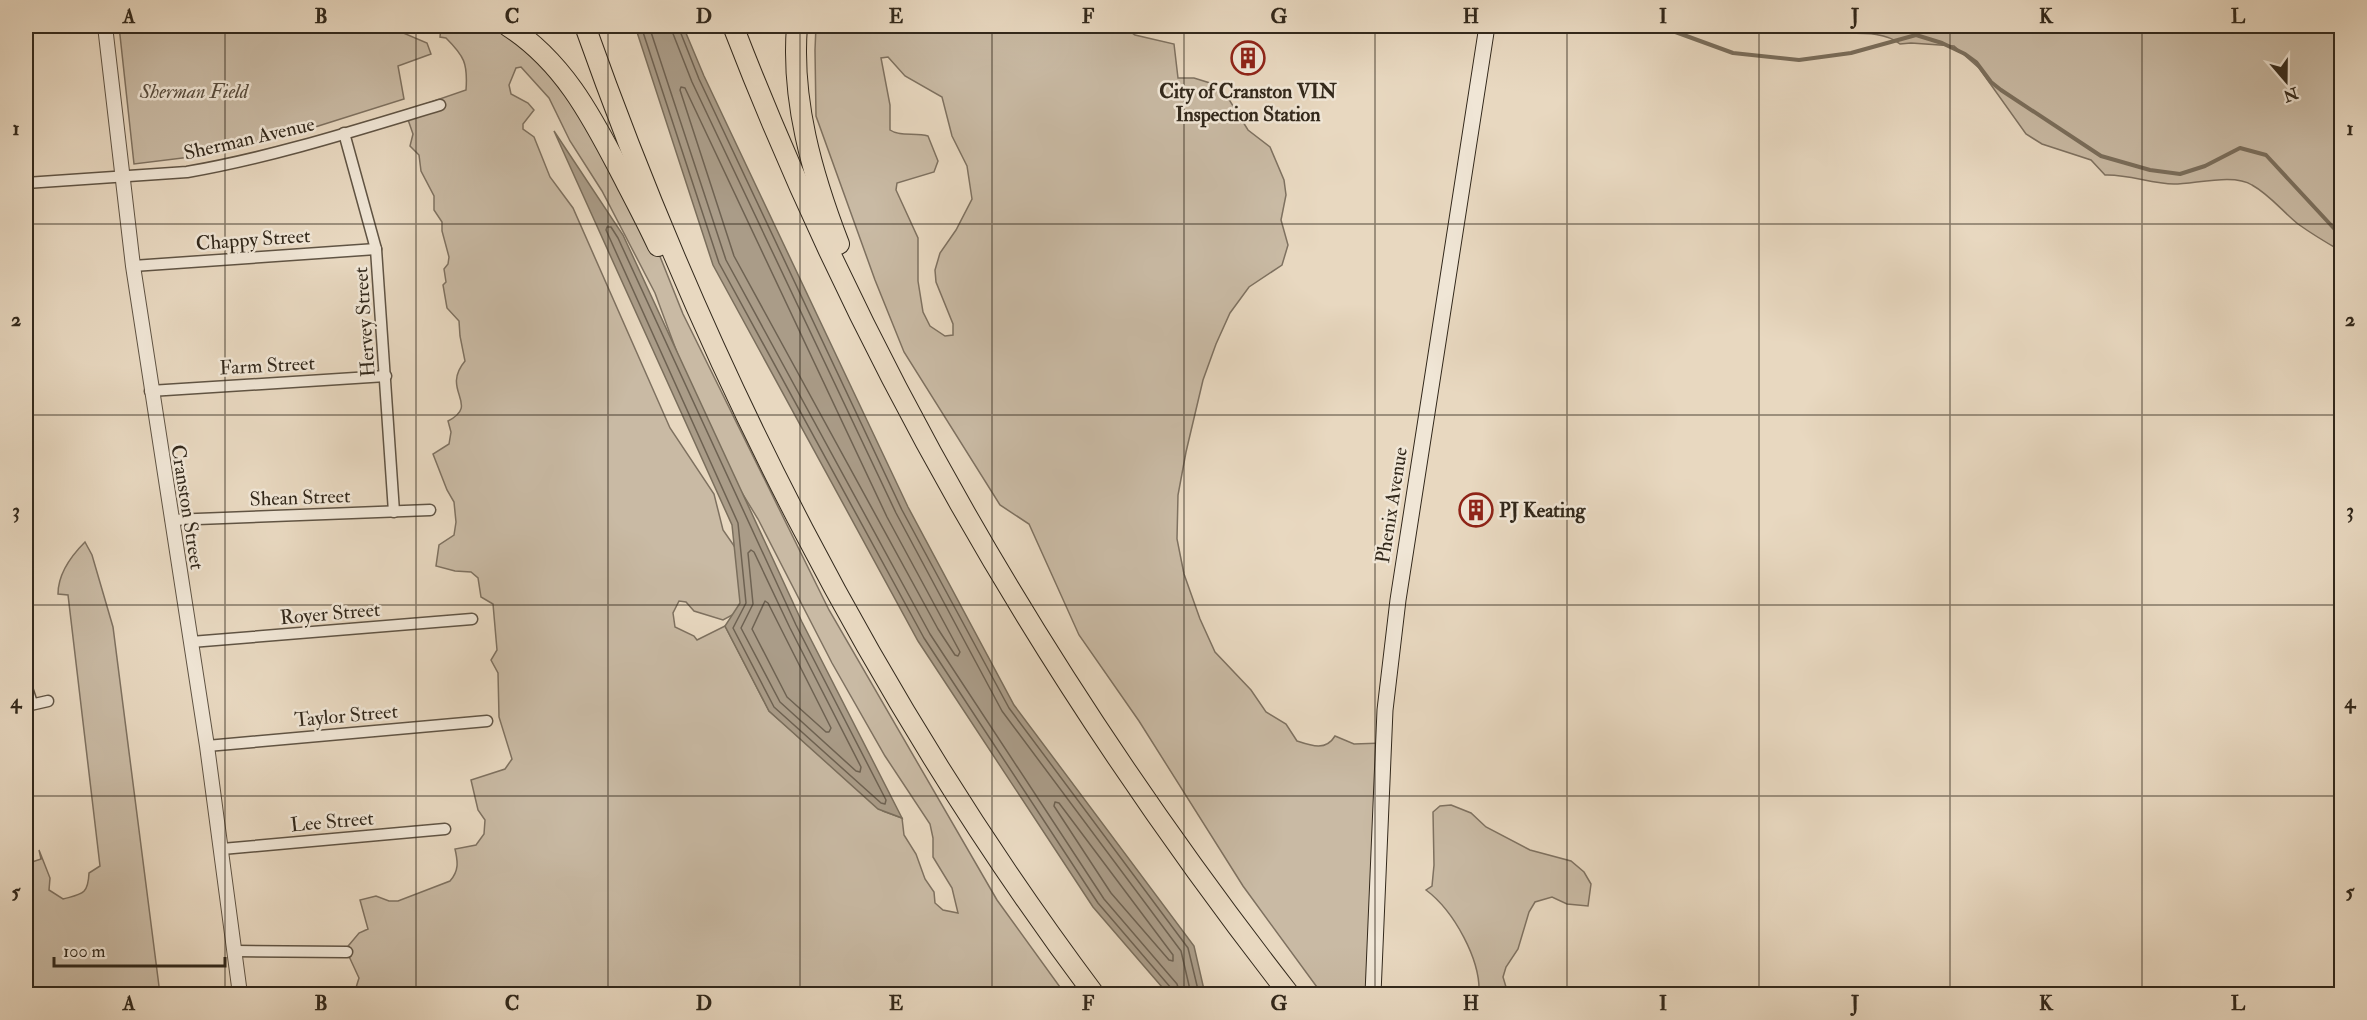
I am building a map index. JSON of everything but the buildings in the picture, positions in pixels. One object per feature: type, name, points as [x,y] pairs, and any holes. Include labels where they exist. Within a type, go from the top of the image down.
[{"type":"highway","points":[[508,26],[548,57],[572,86],[588,111],[650,230],[683,303],[727,378]]},
{"type":"highway","points":[[585,26],[630,147],[727,378],[802,528],[906,711],[1011,877],[1094,994]]},
{"type":"highway","points":[[733,26],[816,224],[889,372],[968,518],[1075,695],[1173,840],[1289,994]]},
{"type":"highway","points":[[797,26],[797,82],[803,125],[815,172],[830,220],[889,372]]},
{"type":"main road","name":"Phenix Avenue","points":[[1373,994],[1385,710],[1398,600],[1487,26]]},
{"type":"street","name":"Cranston Street","points":[[105,26],[150,390],[207,746],[240,994]]},
{"type":"street","name":"Sherman Avenue","points":[[26,183],[187,172],[344,134],[440,105]]},
{"type":"street","name":"Hervey Street","points":[[344,134],[376,249],[394,512]]},
{"type":"street","name":"Chappy Street","points":[[133,266],[376,249]]},
{"type":"street","name":"Farm Street","points":[[150,390],[386,376]]},
{"type":"street","name":"Shean Street","points":[[171,520],[430,510]]},
{"type":"street","name":"Royer Street","points":[[191,642],[472,619]]},
{"type":"street","points":[[26,685],[29,704],[48,700]]},
{"type":"street","name":"Taylor Street","points":[[207,746],[487,721]]},
{"type":"street","name":"Lee Street","points":[[222,849],[445,829]]},
{"type":"street","points":[[235,951],[347,952]]},
{"type":"green space","name":"Sherman Field","points":[[119,26],[387,26],[427,43],[431,54],[398,66],[404,99],[312,128],[207,155],[134,164]]},
{"type":"green space","points":[[441,26],[509,26],[554,65],[653,239],[683,314],[829,610],[997,900],[1065,994],[489,994],[484,989],[472,988],[455,994],[354,994],[359,978],[347,952],[344,951],[359,933],[368,929],[360,900],[376,896],[389,901],[398,901],[450,881],[457,866],[455,849],[476,845],[484,834],[485,820],[478,810],[471,780],[505,769],[512,759],[499,717],[498,673],[491,660],[497,650],[493,604],[481,597],[478,578],[471,572],[436,566],[439,545],[454,535],[456,522],[454,502],[433,454],[449,444],[451,432],[448,421],[461,409],[456,381],[458,371],[465,361],[459,321],[447,308],[443,285],[446,282],[444,269],[449,257],[442,222],[434,210],[434,196],[421,171],[419,155],[410,146],[413,134],[405,111],[466,90],[464,61],[446,38],[440,37]],"holes":[[[521,67],[549,98],[570,141],[602,191],[655,293],[709,439],[758,519],[832,663],[885,756],[930,824],[933,857],[952,888],[958,913],[943,910],[935,903],[934,892],[925,879],[916,854],[904,835],[902,818],[883,811],[769,711],[725,626],[697,640],[694,636],[675,627],[673,613],[679,601],[686,602],[694,611],[723,620],[736,613],[756,582],[748,566],[723,530],[714,494],[670,428],[573,208],[550,177],[534,137],[523,129],[523,124],[534,110],[528,103],[511,94],[509,85],[516,68]]]},
{"type":"green space","points":[[816,26],[1122,26],[1135,35],[1174,44],[1178,78],[1194,78],[1210,83],[1230,101],[1248,130],[1270,147],[1284,180],[1286,195],[1281,220],[1288,245],[1282,265],[1249,287],[1230,313],[1216,344],[1203,380],[1186,452],[1178,495],[1177,539],[1184,574],[1215,652],[1251,690],[1266,712],[1286,724],[1297,741],[1308,744],[1318,746],[1327,744],[1335,736],[1354,744],[1383,743],[1373,994],[1322,994],[1243,886],[1139,721],[1079,635],[1029,524],[1000,505],[904,352],[875,280],[816,116]],"holes":[[[888,57],[905,76],[942,97],[952,136],[967,166],[972,199],[956,230],[940,253],[935,270],[936,282],[953,324],[953,335],[945,336],[930,326],[923,312],[918,281],[918,238],[896,190],[897,183],[934,172],[938,161],[928,136],[890,130],[890,105],[881,58]]]},
{"type":"green space","points":[[1799,26],[2341,26],[2341,251],[2298,224],[2265,193],[2244,182],[2225,179],[2174,184],[2105,175],[2091,160],[2042,144],[2026,134],[1979,68],[1954,46],[1900,44],[1878,35],[1824,32]]},
{"type":"green space","points":[[26,268],[31,321],[26,322]]},
{"type":"green space","points":[[85,542],[92,555],[113,627],[160,994],[26,994],[26,864],[41,859],[39,850],[50,878],[49,890],[63,899],[83,892],[87,886],[89,873],[100,866],[68,595],[58,594],[60,579],[66,566]]},
{"type":"green space","points":[[1451,805],[1471,813],[1486,827],[1530,850],[1571,861],[1584,872],[1591,884],[1588,906],[1567,904],[1552,897],[1535,902],[1529,912],[1518,949],[1506,967],[1503,977],[1506,987],[1516,994],[1479,994],[1476,966],[1464,937],[1446,910],[1426,890],[1432,886],[1434,865],[1433,812],[1440,806]]},
{"type":"water","points":[[635,26],[683,26],[704,76],[908,507],[1014,705],[1194,946],[1205,994],[1168,994],[1093,907],[918,641],[713,265]]},
{"type":"water","points":[[554,131],[623,235],[802,622],[902,818],[878,809],[769,711],[725,626],[740,603],[732,525]]},
{"type":"waterway","points":[[1659,26],[1733,53],[1799,60],[1851,53],[1916,35],[1942,43],[1965,54],[1976,62],[1991,82],[2001,90],[2101,156],[2150,170],[2180,174],[2205,166],[2240,148],[2266,155],[2342,237]]},
{"type":"place","name":"City of Cranston VIN Inspection Station","points":[[1248,58]]},
{"type":"place","name":"PJ Keating","points":[[1476,510]]}]
